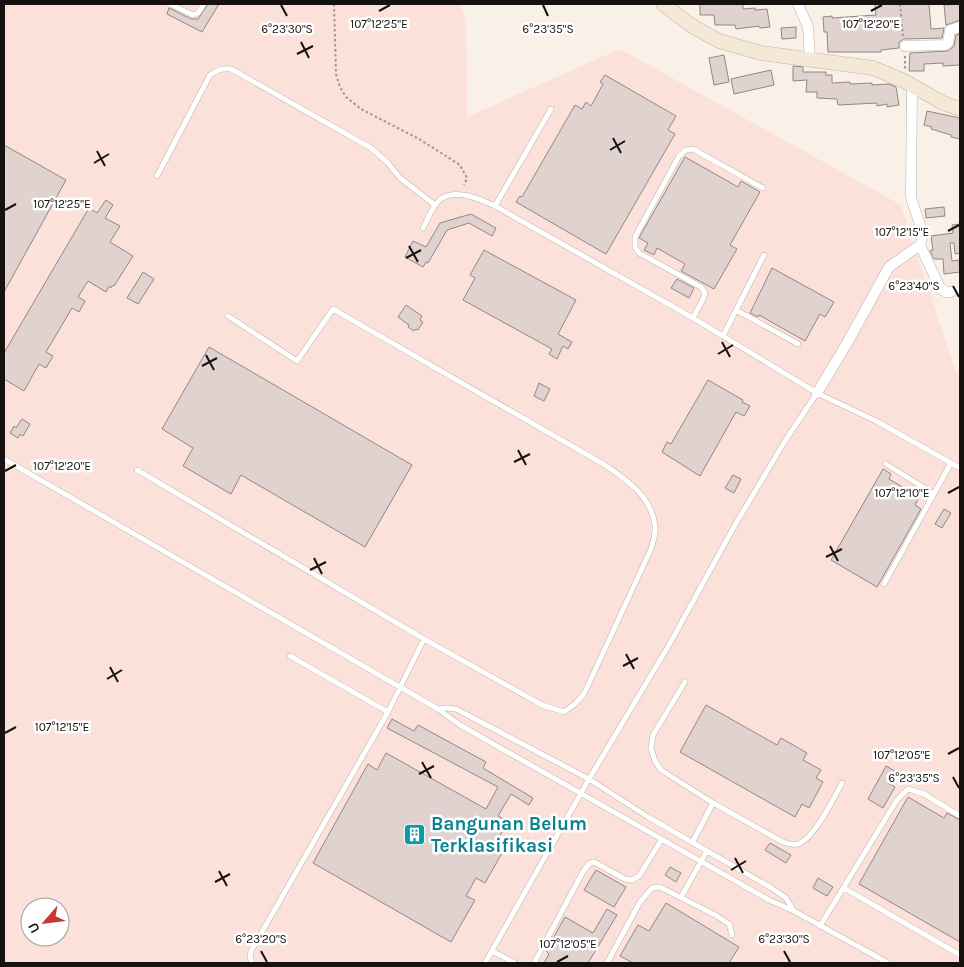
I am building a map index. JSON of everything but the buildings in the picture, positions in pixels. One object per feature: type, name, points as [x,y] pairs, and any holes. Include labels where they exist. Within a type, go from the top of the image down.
[{"type":"street","points":[[664,4],[692,26],[719,41],[761,53],[873,68],[912,85],[943,103],[960,108]]},
{"type":"street","points":[[798,4],[808,27],[810,60]]},
{"type":"street","points":[[904,46],[947,44],[950,30],[960,27]]},
{"type":"street","points":[[817,393],[889,267],[920,245],[923,240],[923,234],[912,206],[911,196],[912,85]]},
{"type":"street","points":[[920,245],[940,288],[946,292],[951,292]]},
{"type":"lane","points":[[170,4],[193,15],[198,13],[204,4]]},
{"type":"lane","points":[[157,176],[210,75],[224,68],[231,69],[372,148],[400,178],[435,205]]},
{"type":"lane","points":[[495,206],[551,109]]},
{"type":"lane","points":[[693,318],[705,293],[701,286],[639,253],[635,247],[635,237],[679,156],[686,150],[693,149],[763,188]]},
{"type":"lane","points":[[422,228],[435,205],[442,198],[461,195],[474,197],[495,206],[693,318],[817,393],[876,421],[960,468]]},
{"type":"lane","points":[[723,336],[764,255]]},
{"type":"lane","points":[[137,470],[424,639],[542,706],[564,712],[584,694],[651,549],[656,528],[651,507],[637,489],[605,465],[333,309],[297,361],[228,316]]},
{"type":"lane","points":[[736,310],[798,344]]},
{"type":"lane","points":[[485,963],[740,516],[785,441],[817,393]]},
{"type":"lane","points":[[4,459],[438,709],[460,725],[581,794],[769,900],[794,911],[888,963]]},
{"type":"lane","points":[[884,584],[951,463]]},
{"type":"lane","points":[[886,464],[934,494]]},
{"type":"lane","points":[[252,963],[250,956],[262,930],[388,712],[424,639]]},
{"type":"lane","points":[[290,656],[388,712]]},
{"type":"lane","points":[[684,682],[653,735],[651,748],[655,761],[661,770],[713,803],[790,845],[799,844],[812,834],[842,783]]},
{"type":"lane","points":[[438,709],[456,710],[589,779],[786,898],[794,911]]},
{"type":"lane","points":[[820,926],[897,800],[908,789],[924,794],[960,816]]},
{"type":"lane","points":[[693,841],[713,803]]},
{"type":"lane","points":[[534,963],[584,870],[590,863],[594,862],[625,879],[632,880],[639,876],[662,839]]},
{"type":"lane","points":[[681,897],[707,851]]},
{"type":"lane","points":[[607,963],[640,902],[652,888],[660,887],[717,916],[729,924],[732,935]]},
{"type":"lane","points":[[844,888],[960,955]]},
{"type":"lane","points":[[492,951],[515,963]]},
{"type":"path","points":[[334,4],[336,74],[340,87],[346,97],[361,109],[420,139],[460,165],[467,178],[464,185]]},
{"type":"shaded area","points":[[4,4],[461,4],[466,23],[467,117],[620,49],[901,205],[957,375],[960,375],[960,963],[4,963]]},
{"type":"place","name":"Bangunan Belum Terklasifikasi","points":[[415,835]]}]
